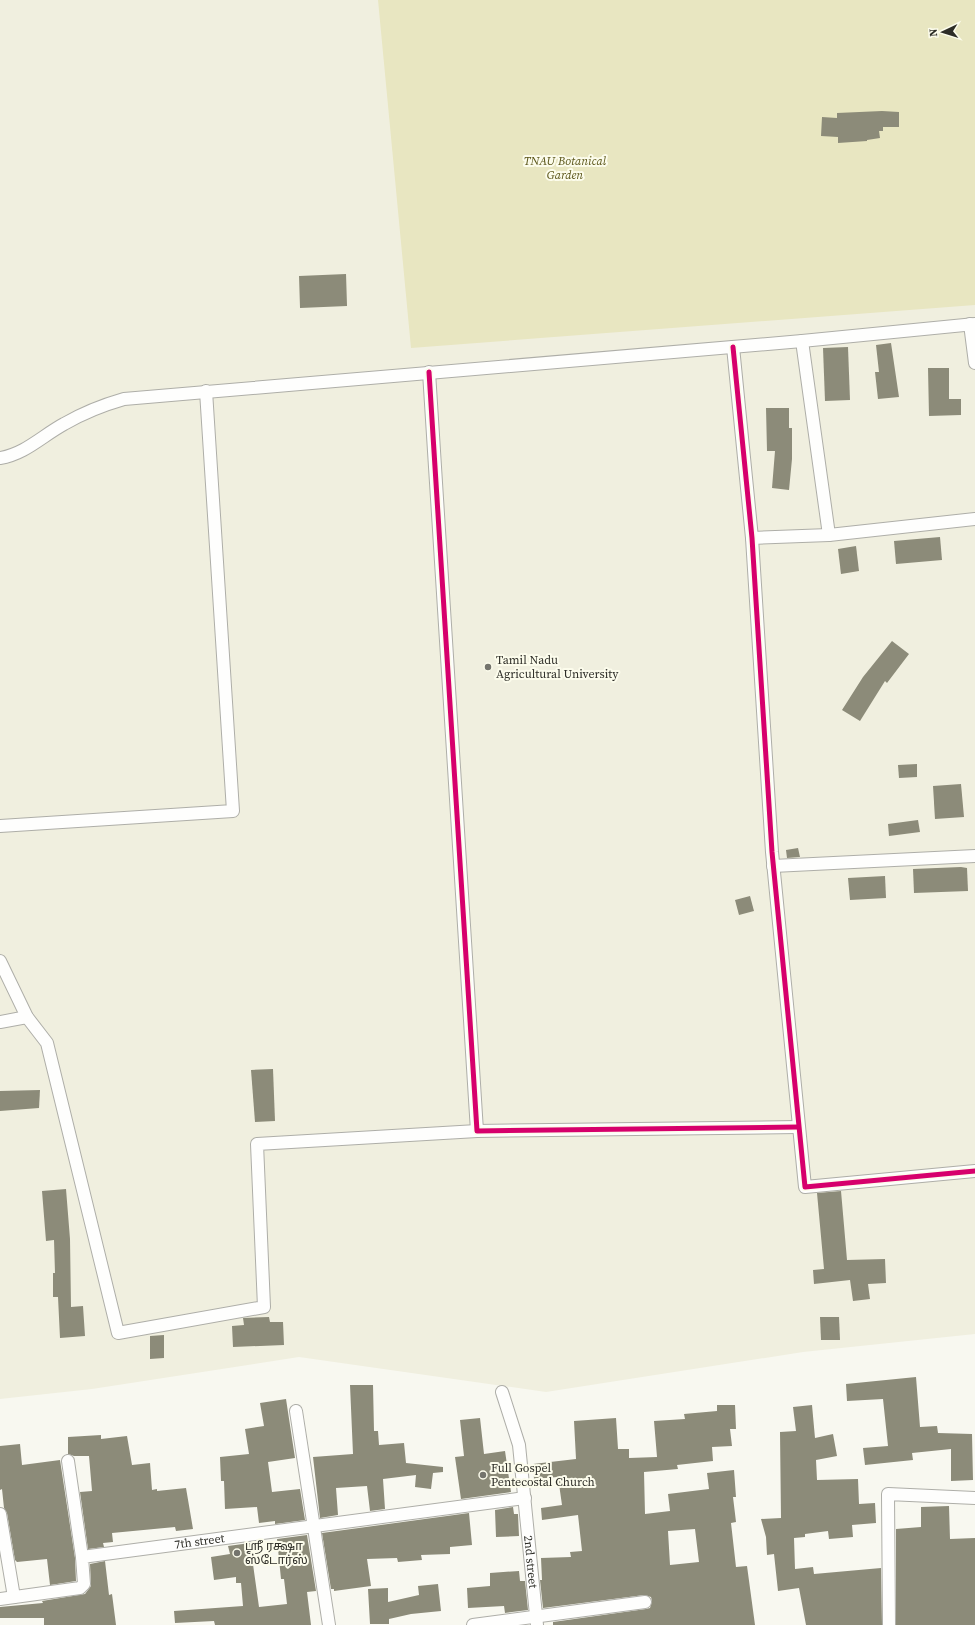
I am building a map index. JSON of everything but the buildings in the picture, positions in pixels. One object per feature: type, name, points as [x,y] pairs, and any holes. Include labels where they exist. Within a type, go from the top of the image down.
[{"type":"street","points":[[0,458],[17,455],[64,424],[110,403],[124,399],[206,391],[733,348],[972,324],[975,363]]},
{"type":"street","points":[[802,341],[829,535]]},
{"type":"street","points":[[733,348],[752,538],[773,866],[805,1187],[975,1171]]},
{"type":"street","points":[[429,372],[477,1132]]},
{"type":"street","points":[[0,826],[233,811],[206,391]]},
{"type":"street","points":[[752,538],[829,535],[975,519]]},
{"type":"street","points":[[773,866],[975,856]]},
{"type":"street","points":[[0,961],[27,1017],[47,1043],[118,1333],[264,1308],[257,1144],[477,1132],[798,1127]]},
{"type":"street","points":[[0,1022],[27,1017]]},
{"type":"street","name":"2nd street","points":[[502,1392],[519,1445],[536,1621]]},
{"type":"street","points":[[296,1411],[329,1625]]},
{"type":"street","points":[[0,1599],[80,1588],[84,1584],[82,1557],[68,1461]]},
{"type":"street","points":[[889,1625],[888,1494],[975,1498]]},
{"type":"street","name":"7th street","points":[[82,1557],[525,1498]]},
{"type":"street","points":[[0,1514],[14,1597]]},
{"type":"street","points":[[473,1625],[536,1621],[645,1602]]},
{"type":"shaded area","name":"Tamil Nadu Agricultural University","points":[[0,0],[975,0],[975,1334],[803,1352],[546,1392],[299,1357],[92,1389],[0,1399]]},
{"type":"green space","name":"TNAU Botanical Garden","points":[[378,0],[975,0],[975,305],[411,348]]},
{"type":"cycle path","points":[[733,347],[752,538],[772,852],[805,1187],[975,1171]]},
{"type":"cycle path","points":[[429,372],[477,1131],[798,1127]]},
{"type":"place","name":"Tamil Nadu Agricultural University","points":[[488,667]]},
{"type":"place","name":"Full Gospel Pentecostal Church","points":[[483,1475]]},
{"type":"place","name":"ஶ்ரீ ரக்ஷா ஸ்டோர்ஸ்","points":[[237,1553]]}]
